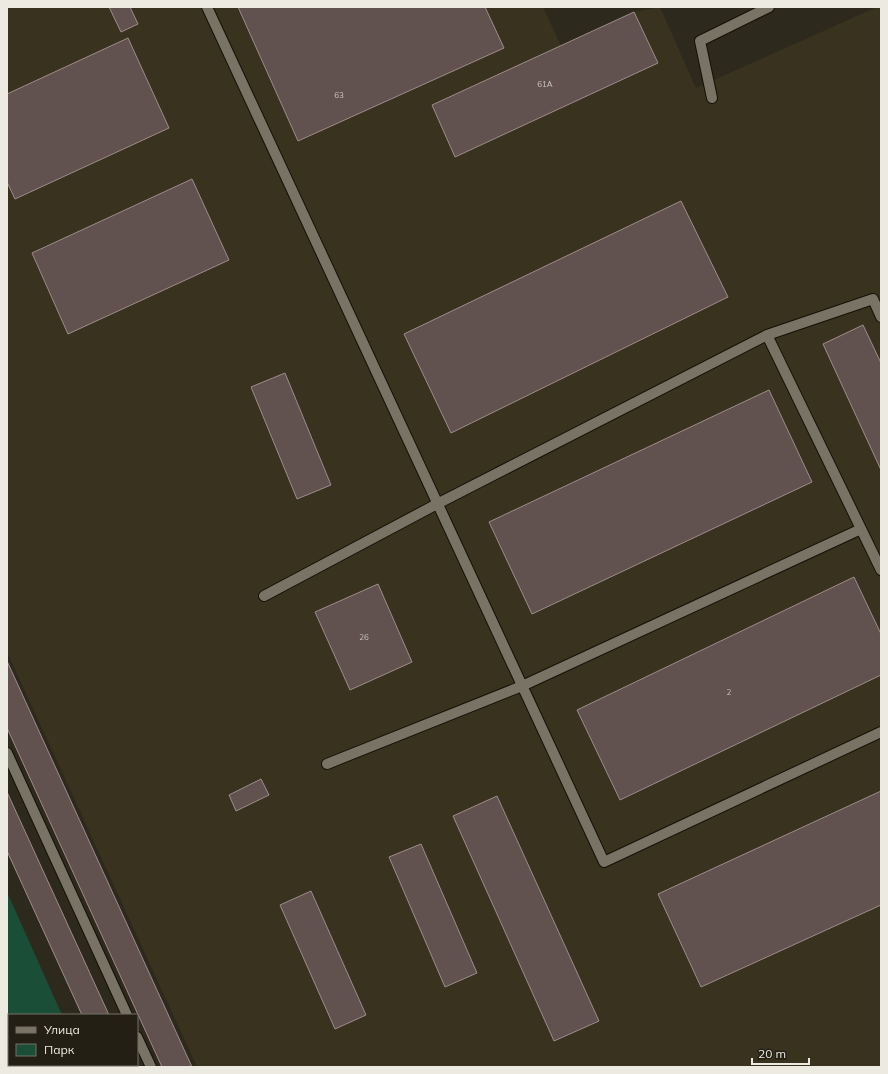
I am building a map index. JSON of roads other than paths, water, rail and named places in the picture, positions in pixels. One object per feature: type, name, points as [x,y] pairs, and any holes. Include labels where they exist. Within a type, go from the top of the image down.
[{"type":"lane","points":[[207,7],[604,862],[881,732]]},
{"type":"lane","points":[[712,98],[700,41],[769,7]]},
{"type":"lane","points":[[264,596],[437,504],[767,335],[873,299],[881,317]]},
{"type":"lane","points":[[767,335],[881,570]]},
{"type":"lane","points":[[327,764],[522,686],[861,530]]},
{"type":"lane","points":[[7,753],[127,1014]]},
{"type":"lane","points":[[138,1039],[151,1067]]}]
